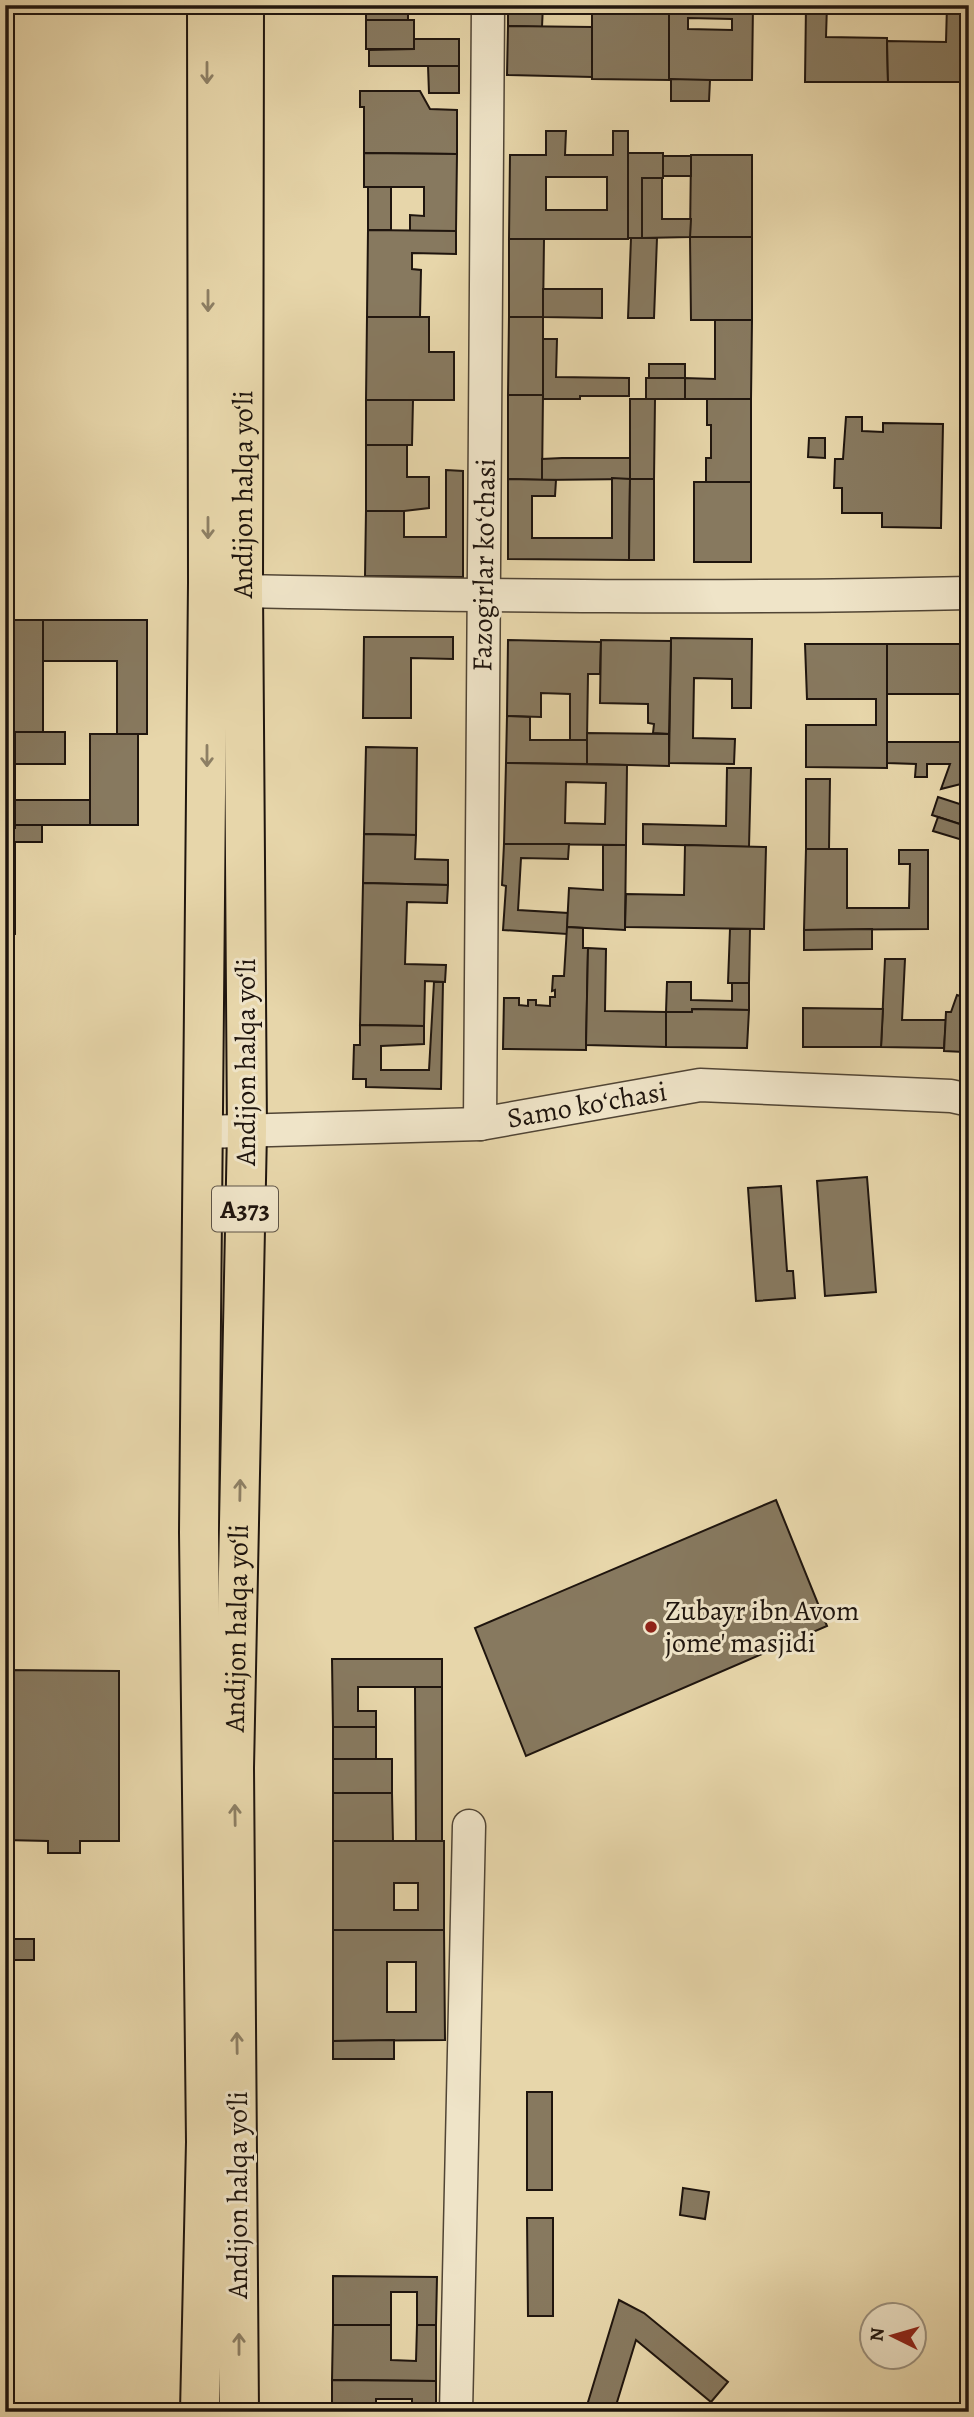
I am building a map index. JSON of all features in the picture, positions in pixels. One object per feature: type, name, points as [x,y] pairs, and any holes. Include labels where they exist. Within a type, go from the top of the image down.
[{"type":"highway","name":"Andijon halqa yo‘li","points":[[200,2412],[206,2142],[199,1545],[208,583],[207,5]]},
{"type":"highway","name":"Andijon halqa yo‘li","points":[[239,2412],[234,1768],[247,1131],[243,591],[244,5]]},
{"type":"street","name":"Fazogirlar koʻchasi","points":[[480,1124],[488,5]]},
{"type":"street","points":[[243,591],[484,597],[790,598],[969,593]]},
{"type":"street","name":"Samo koʻchasi","points":[[204,1132],[480,1124],[700,1085],[951,1096],[969,1100]]},
{"type":"street","points":[[456,2412],[469,1826]]},
{"type":"shaded area","points":[[969,423],[969,540],[965,539]]},
{"type":"building","points":[[366,5],[408,5],[408,20],[366,20]]},
{"type":"building","points":[[508,5],[543,5],[542,27],[508,26]]},
{"type":"building","points":[[633,5],[669,5],[669,80],[592,79],[592,11],[633,12]]},
{"type":"building","points":[[669,5],[753,5],[752,80],[669,80]],"holes":[[[688,18],[732,19],[732,30],[688,29]]]},
{"type":"building","points":[[806,5],[827,5],[826,37],[887,38],[888,82],[805,82]]},
{"type":"building","points":[[947,5],[969,5],[968,82],[888,82],[887,41],[946,42]]},
{"type":"building","points":[[969,5],[969,82],[968,82]]},
{"type":"building","points":[[366,20],[414,20],[414,49],[366,49]]},
{"type":"building","points":[[508,26],[592,27],[592,77],[507,75]]},
{"type":"building","points":[[414,39],[459,39],[459,66],[369,66],[369,50],[414,49]]},
{"type":"building","points":[[428,66],[459,66],[459,93],[429,93]]},
{"type":"building","points":[[671,79],[710,80],[709,101],[671,101]]},
{"type":"building","points":[[360,91],[420,91],[430,109],[457,110],[457,154],[364,153],[364,107],[360,107]]},
{"type":"building","points":[[546,131],[566,131],[565,155],[613,155],[613,131],[628,131],[628,239],[509,239],[510,155],[546,155]],"holes":[[[546,177],[607,177],[607,210],[546,210]]]},
{"type":"building","points":[[364,153],[457,154],[456,231],[410,231],[410,215],[424,216],[424,187],[364,187]]},
{"type":"building","points":[[628,153],[663,153],[663,178],[642,178],[642,238],[628,238]]},
{"type":"building","points":[[691,155],[752,155],[752,237],[690,237]]},
{"type":"building","points":[[663,156],[691,156],[691,176],[663,176]]},
{"type":"building","points":[[642,178],[662,178],[662,219],[691,219],[690,237],[642,238]]},
{"type":"building","points":[[368,187],[391,187],[391,230],[368,230]]},
{"type":"building","points":[[368,230],[456,231],[456,254],[412,253],[412,269],[421,270],[420,317],[367,317]]},
{"type":"building","points":[[690,237],[752,237],[752,320],[691,320]]},
{"type":"building","points":[[631,238],[657,238],[654,318],[628,318]]},
{"type":"building","points":[[509,239],[544,239],[543,317],[509,317]]},
{"type":"building","points":[[543,289],[602,289],[602,318],[543,317]]},
{"type":"building","points":[[367,317],[429,317],[429,352],[454,352],[454,400],[366,400]]},
{"type":"building","points":[[509,317],[543,317],[543,395],[508,395]]},
{"type":"building","points":[[715,320],[752,320],[751,399],[685,399],[685,378],[715,379]]},
{"type":"building","points":[[543,339],[557,339],[556,377],[629,378],[629,396],[543,399]]},
{"type":"building","points":[[649,364],[685,364],[685,378],[649,378]]},
{"type":"building","points":[[646,378],[685,378],[685,399],[646,399]]},
{"type":"building","points":[[508,395],[543,395],[542,480],[508,479]]},
{"type":"building","points":[[630,399],[655,399],[654,479],[630,479]]},
{"type":"building","points":[[707,399],[751,399],[751,482],[706,482],[706,458],[711,458],[711,425],[707,425]]},
{"type":"building","points":[[366,400],[413,400],[412,445],[366,445]]},
{"type":"building","points":[[846,417],[862,417],[862,431],[883,432],[883,423],[943,424],[941,528],[882,527],[882,513],[842,513],[842,488],[834,488],[835,459],[843,459]]},
{"type":"building","points":[[809,438],[825,438],[825,458],[808,457]]},
{"type":"building","points":[[366,445],[407,445],[407,477],[429,477],[429,508],[366,511]]},
{"type":"building","points":[[630,458],[630,479],[542,480],[542,459]]},
{"type":"building","points":[[446,470],[463,471],[463,577],[365,576],[366,511],[404,511],[404,537],[446,537]]},
{"type":"building","points":[[612,478],[630,479],[629,560],[508,559],[508,479],[556,480],[555,496],[532,496],[532,538],[612,538]]},
{"type":"building","points":[[630,479],[654,479],[654,560],[629,560]]},
{"type":"building","points":[[694,482],[751,482],[751,562],[694,562]]},
{"type":"building","points":[[8,620],[43,620],[43,732],[9,732],[9,711],[14,711],[14,667],[8,666]]},
{"type":"building","points":[[43,620],[147,620],[147,734],[117,734],[117,661],[43,661]]},
{"type":"building","points":[[364,637],[453,637],[453,659],[411,658],[411,718],[363,718]]},
{"type":"building","points":[[671,638],[752,639],[751,708],[732,708],[732,679],[694,678],[693,738],[735,739],[734,764],[669,763]]},
{"type":"building","points":[[508,640],[601,642],[600,674],[588,674],[587,740],[570,740],[570,694],[541,693],[541,717],[507,716]]},
{"type":"building","points":[[601,640],[671,641],[669,734],[653,733],[654,724],[648,723],[648,704],[600,703]]},
{"type":"building","points":[[805,644],[887,644],[887,768],[806,767],[806,725],[876,725],[876,699],[807,699]]},
{"type":"building","points":[[887,644],[969,644],[969,694],[887,694]]},
{"type":"building","points":[[5,666],[14,667],[14,711],[5,711]]},
{"type":"building","points":[[507,716],[530,717],[530,740],[587,740],[587,764],[506,763]]},
{"type":"building","points":[[5,732],[15,732],[15,828],[5,828]]},
{"type":"building","points":[[15,732],[65,732],[65,764],[15,764]]},
{"type":"building","points":[[587,733],[669,734],[669,766],[587,764]]},
{"type":"building","points":[[90,734],[138,734],[138,825],[90,825]]},
{"type":"building","points":[[887,742],[969,742],[969,782],[941,789],[950,764],[927,764],[927,777],[915,777],[916,764],[887,763]]},
{"type":"building","points":[[366,747],[417,748],[416,835],[364,834]]},
{"type":"building","points":[[506,763],[627,765],[626,845],[504,844]],"holes":[[[566,782],[606,783],[605,824],[565,823]]]},
{"type":"building","points":[[727,768],[751,768],[749,847],[643,844],[643,824],[726,826]]},
{"type":"building","points":[[806,779],[830,779],[829,849],[806,849]]},
{"type":"building","points":[[938,797],[969,807],[969,827],[932,815]]},
{"type":"building","points":[[15,800],[90,800],[90,825],[15,825]]},
{"type":"building","points":[[938,817],[969,827],[969,842],[933,831]]},
{"type":"building","points":[[15,825],[42,825],[42,842],[15,842],[15,866],[5,866],[5,828],[15,828]]},
{"type":"building","points":[[364,834],[416,835],[415,859],[448,860],[448,885],[363,883]]},
{"type":"building","points":[[504,844],[569,844],[568,859],[521,858],[518,910],[568,913],[567,934],[503,930],[506,886],[502,885]]},
{"type":"building","points":[[603,845],[626,845],[625,930],[567,927],[569,888],[603,890]]},
{"type":"building","points":[[685,845],[766,847],[764,929],[625,927],[626,894],[684,895]]},
{"type":"building","points":[[806,849],[847,849],[847,908],[909,908],[910,864],[899,864],[899,850],[928,850],[928,929],[804,930]]},
{"type":"building","points":[[5,866],[15,866],[15,934],[5,933]]},
{"type":"building","points":[[363,883],[448,885],[447,903],[407,902],[405,964],[446,965],[445,982],[425,981],[424,1026],[360,1025]]},
{"type":"building","points":[[567,927],[583,928],[583,948],[588,948],[586,1050],[503,1049],[504,998],[519,998],[519,1005],[528,1006],[528,1000],[536,1000],[536,1005],[550,1006],[550,997],[555,997],[555,990],[552,991],[553,976],[564,976]]},
{"type":"building","points":[[730,929],[750,929],[749,983],[728,983]]},
{"type":"building","points":[[872,929],[872,949],[804,950],[804,930]]},
{"type":"building","points":[[588,948],[606,949],[605,1011],[666,1012],[666,1047],[586,1045]]},
{"type":"building","points":[[885,959],[905,959],[902,1020],[946,1020],[944,1048],[881,1047]]},
{"type":"building","points":[[434,982],[443,982],[441,1089],[366,1087],[366,1079],[353,1079],[354,1045],[360,1045],[360,1025],[424,1026],[424,1044],[381,1046],[381,1070],[429,1070]]},
{"type":"building","points":[[667,982],[691,982],[691,1000],[732,1001],[732,983],[749,983],[749,1010],[692,1009],[692,1012],[666,1012]]},
{"type":"building","points":[[957,995],[969,999],[969,1030],[964,1052],[944,1051],[946,1012],[951,1012]]},
{"type":"building","points":[[803,1008],[883,1009],[881,1047],[803,1047]]},
{"type":"building","points":[[692,1009],[749,1010],[747,1048],[666,1047],[666,1012],[692,1012]]},
{"type":"building","points":[[969,1030],[969,1053],[964,1052]]},
{"type":"building","points":[[867,1177],[876,1292],[825,1296],[817,1181]]},
{"type":"building","points":[[781,1186],[787,1271],[793,1271],[795,1298],[756,1301],[748,1188]]},
{"type":"building","name":"Zubayr ibn Avom jome' masjidi","points":[[776,1500],[827,1626],[526,1756],[475,1628]]},
{"type":"building","points":[[332,1659],[442,1659],[442,1687],[358,1687],[358,1711],[376,1711],[376,1727],[333,1727]]},
{"type":"building","points":[[5,1670],[119,1671],[119,1841],[80,1841],[80,1853],[48,1853],[48,1841],[5,1840]]},
{"type":"building","points":[[415,1687],[442,1687],[442,1841],[416,1841]]},
{"type":"building","points":[[333,1727],[376,1727],[376,1759],[333,1759]]},
{"type":"building","points":[[333,1759],[392,1759],[392,1793],[333,1793]]},
{"type":"building","points":[[333,1793],[392,1793],[393,1841],[333,1841]]},
{"type":"building","points":[[333,1841],[444,1841],[444,1930],[333,1930]],"holes":[[[394,1883],[418,1883],[418,1910],[394,1910]]]},
{"type":"building","points":[[333,1930],[444,1930],[445,2040],[333,2041]],"holes":[[[387,1962],[416,1962],[416,2012],[387,2012]]]},
{"type":"building","points":[[9,1939],[34,1939],[34,1960],[9,1960]]},
{"type":"building","points":[[394,2040],[394,2059],[333,2059],[333,2041]]},
{"type":"building","points":[[527,2092],[552,2092],[552,2190],[527,2190]]},
{"type":"building","points":[[683,2188],[709,2192],[705,2219],[680,2215]]},
{"type":"building","points":[[527,2218],[553,2218],[553,2316],[528,2316]]},
{"type":"building","points":[[333,2276],[437,2277],[436,2325],[417,2325],[417,2292],[391,2292],[391,2325],[333,2325]]},
{"type":"building","points":[[619,2300],[644,2313],[728,2382],[711,2402],[636,2340],[614,2412],[585,2412]]},
{"type":"building","points":[[333,2325],[391,2325],[391,2360],[416,2361],[417,2325],[436,2325],[436,2381],[332,2380]]},
{"type":"building","points":[[332,2380],[436,2381],[436,2412],[412,2412],[412,2399],[376,2399],[376,2412],[332,2412]]},
{"type":"place","name":"Zubayr ibn Avom jome' masjidi","points":[[651,1627]]}]
